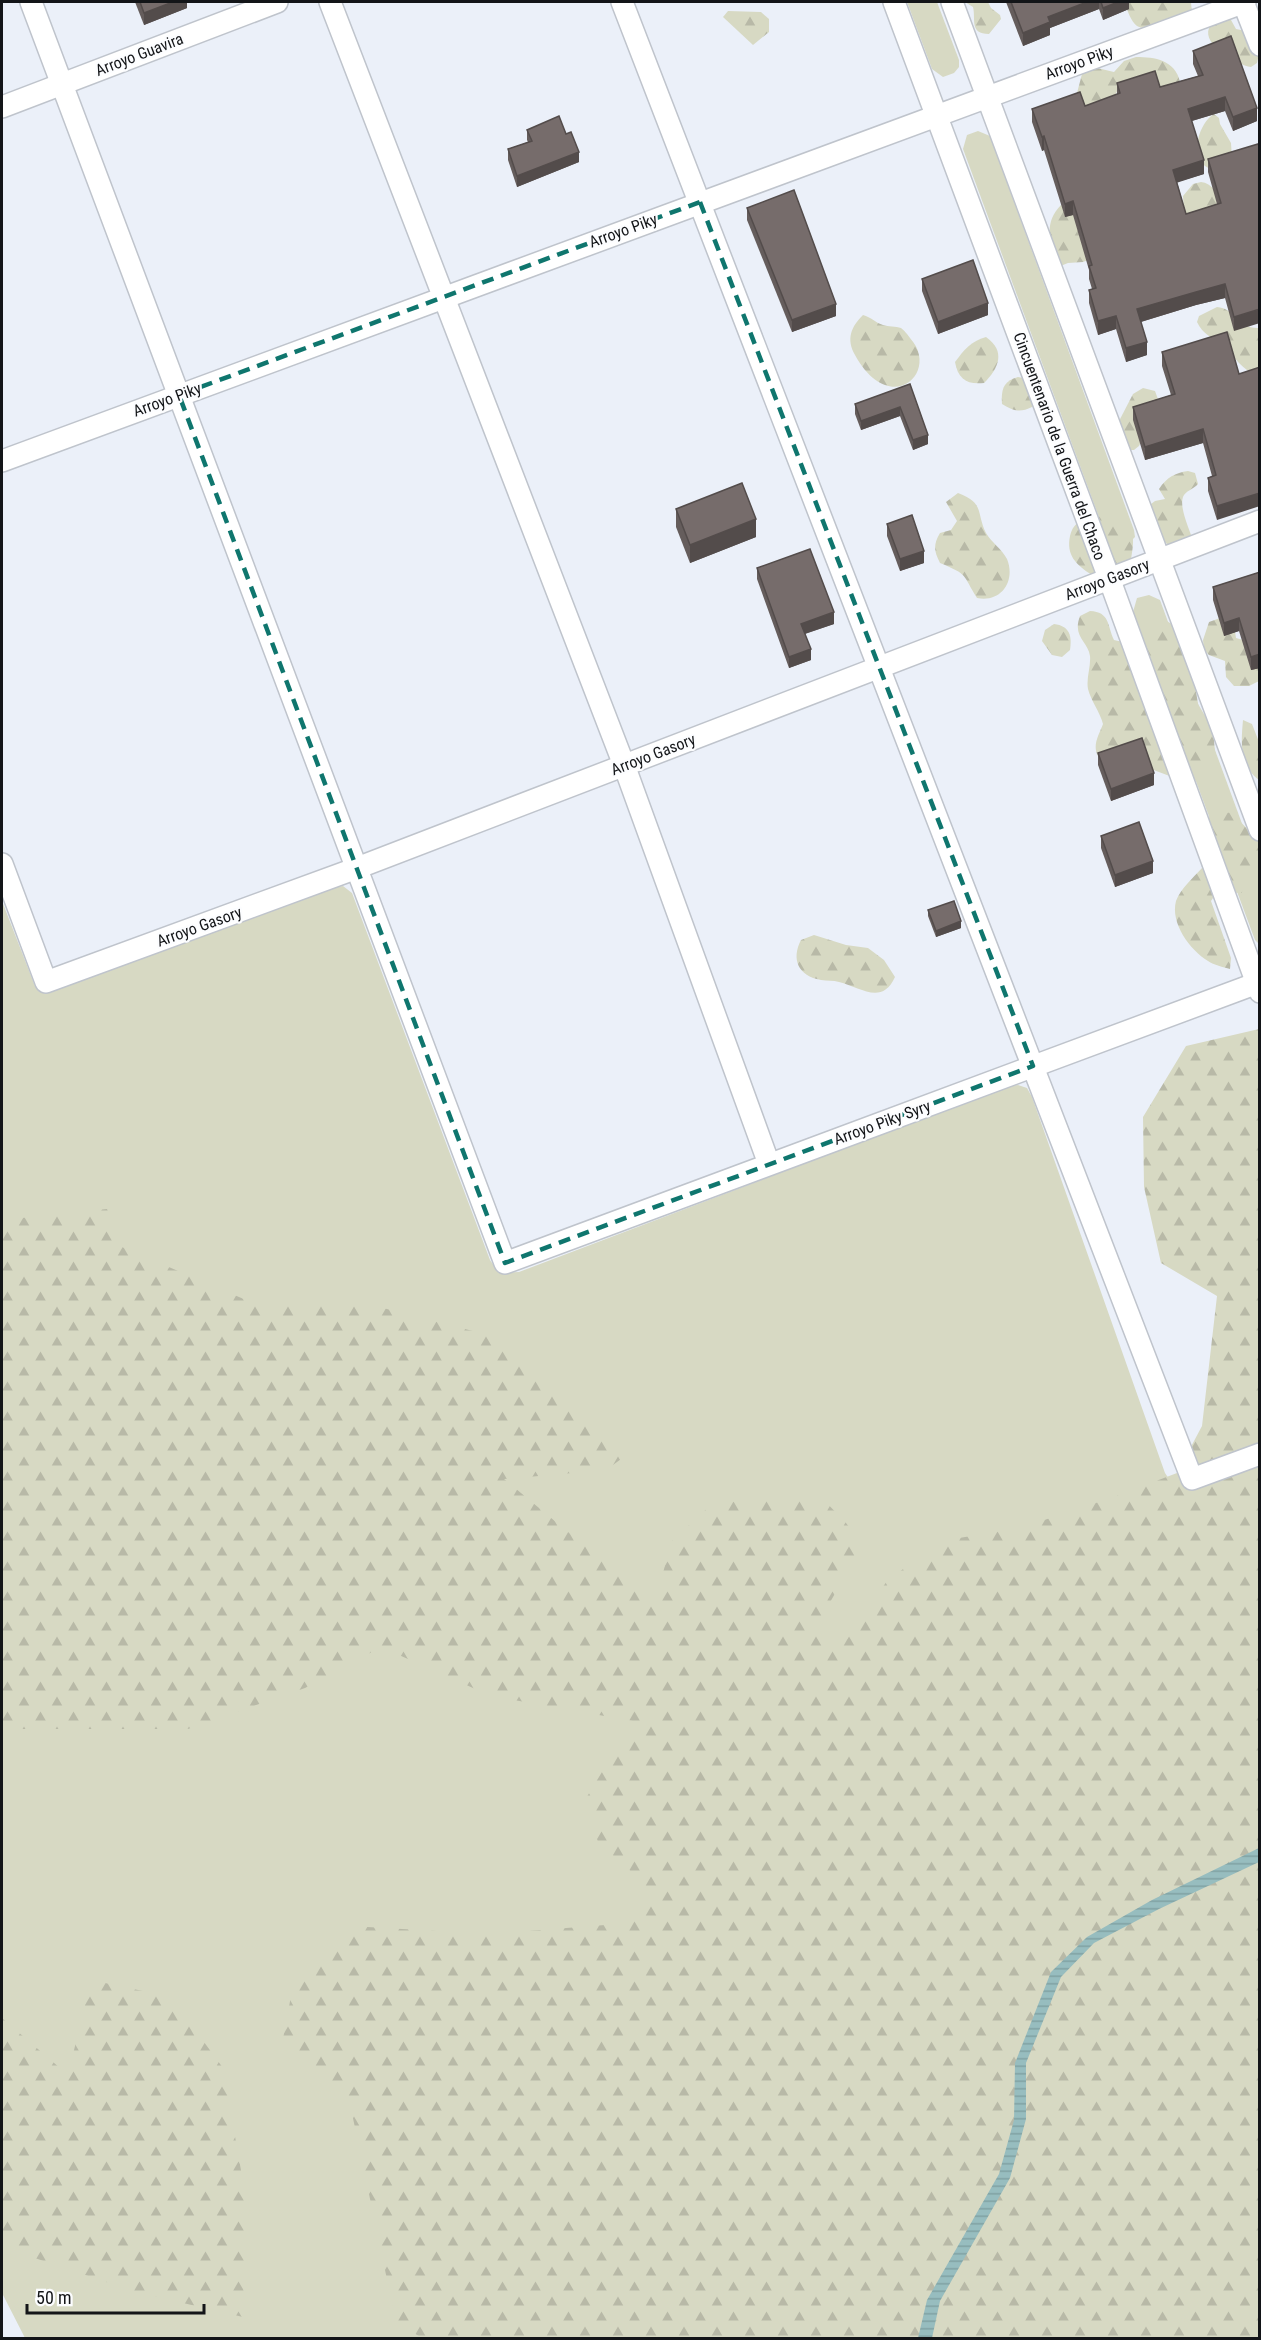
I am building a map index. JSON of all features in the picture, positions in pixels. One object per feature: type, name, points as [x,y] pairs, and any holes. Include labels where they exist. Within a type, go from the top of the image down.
[{"type":"street","points":[[31,2],[357,868]]},
{"type":"street","name":"Arroyo Guavira","points":[[2,107],[276,2]]},
{"type":"street","points":[[330,2],[624,765],[769,1164]]},
{"type":"street","points":[[622,2],[1192,1479],[1260,1454]]},
{"type":"street","name":"Cincuentenario de la Guerra del Chaco","points":[[894,2],[1109,578],[1258,986]]},
{"type":"street","points":[[952,2],[1260,830]]},
{"type":"street","points":[[1244,2],[1260,45]]},
{"type":"street","name":"Arroyo Piky","points":[[2,461],[1244,2]]},
{"type":"street","name":"Arroyo Gasory","points":[[2,864],[46,982],[357,868],[1260,521]]},
{"type":"street","name":"Arroyo Piky Syry","points":[[357,868],[505,1263],[1033,1066],[1258,986]]},
{"type":"highlighted area","points":[[700,202],[1033,1066],[505,1263],[179,395]]},
{"type":"green space","points":[[907,2],[937,2],[959,60],[959,67],[954,73],[943,77],[932,69]]},
{"type":"green space","points":[[965,2],[988,2],[991,8],[1000,15],[1001,19],[989,34],[976,29],[973,7]]},
{"type":"green space","points":[[1124,2],[1191,2],[1192,14],[1149,28],[1142,28],[1133,22]]},
{"type":"green space","points":[[728,11],[761,12],[769,19],[769,32],[753,45],[723,17]]},
{"type":"green space","points":[[1231,20],[1236,29],[1246,31],[1259,54],[1257,63],[1251,67],[1222,53],[1211,41],[1208,34],[1209,28],[1216,21]]},
{"type":"green space","points":[[1136,57],[1157,59],[1169,64],[1180,82],[1164,90],[1155,81],[1118,89],[1114,98],[1086,113],[1077,93],[1082,74],[1086,69],[1093,67],[1114,72],[1124,61]]},
{"type":"green space","points":[[1214,114],[1219,118],[1231,143],[1232,158],[1219,172],[1208,168],[1200,161],[1197,147],[1204,124]]},
{"type":"green space","points":[[978,131],[990,136],[1134,530],[1135,537],[1130,542],[1107,539],[963,149],[967,135]]},
{"type":"green space","points":[[1201,182],[1211,187],[1223,203],[1192,219],[1184,213],[1183,196],[1193,184]]},
{"type":"green space","points":[[1061,205],[1072,209],[1093,258],[1058,267],[1051,243],[1050,227],[1055,212]]},
{"type":"green space","points":[[1217,307],[1228,311],[1246,325],[1259,328],[1259,377],[1243,367],[1199,326],[1197,322],[1199,316]]},
{"type":"green space","points":[[863,315],[883,325],[901,328],[910,338],[918,351],[919,364],[915,375],[907,383],[896,387],[883,384],[869,374],[855,355],[850,338],[855,324]]},
{"type":"green space","points":[[986,337],[996,348],[998,360],[996,366],[984,383],[968,382],[958,373],[955,362],[968,347]]},
{"type":"green space","points":[[1018,377],[1028,379],[1037,397],[1032,407],[1020,411],[1002,404],[1004,387],[1009,381]]},
{"type":"green space","points":[[1143,388],[1155,391],[1159,402],[1139,446],[1134,450],[1125,450],[1118,423],[1133,394]]},
{"type":"green space","points":[[1188,471],[1195,473],[1198,484],[1186,493],[1182,502],[1193,541],[1170,547],[1158,535],[1158,524],[1150,516],[1151,504],[1165,499],[1159,489],[1168,479],[1175,474]]},
{"type":"green space","points":[[958,493],[976,505],[986,533],[1007,559],[1008,582],[999,594],[993,597],[977,598],[964,576],[940,563],[936,555],[935,545],[940,533],[951,530],[957,521],[946,502]]},
{"type":"green space","points":[[1105,516],[1117,518],[1130,527],[1133,542],[1129,570],[1092,575],[1081,567],[1071,554],[1070,536],[1079,522]]},
{"type":"green space","points":[[1149,595],[1160,600],[1259,870],[1259,944],[1255,940],[1133,612],[1137,598]]},
{"type":"green space","points":[[1090,611],[1105,617],[1114,640],[1128,643],[1142,641],[1151,628],[1163,619],[1177,627],[1194,679],[1198,704],[1213,729],[1215,752],[1204,779],[1179,779],[1139,765],[1111,761],[1098,756],[1096,744],[1103,724],[1088,689],[1090,656],[1078,629],[1080,616]]},
{"type":"green space","points":[[1223,617],[1234,625],[1236,638],[1243,640],[1259,656],[1259,681],[1249,686],[1234,686],[1226,677],[1225,661],[1209,655],[1204,650],[1203,640],[1209,622]]},
{"type":"green space","points":[[1054,624],[1067,629],[1071,640],[1070,650],[1062,657],[1052,655],[1042,641],[1045,630]]},
{"type":"green space","points":[[1243,720],[1252,724],[1259,742],[1259,780],[1248,768],[1243,753]]},
{"type":"green space","points":[[1220,812],[1232,813],[1259,841],[1260,869],[1251,868],[1243,874],[1242,893],[1217,892],[1211,901],[1231,958],[1230,969],[1210,962],[1188,943],[1179,927],[1175,909],[1181,892],[1202,868],[1197,823]]},
{"type":"green space","points":[[343,886],[352,893],[490,1260],[499,1273],[519,1272],[1009,1086],[1018,1085],[1027,1088],[1165,1473],[1173,1485],[1259,2338],[25,2338],[2,2293],[2,901],[35,986],[41,990],[54,991],[331,888]]},
{"type":"green space","points":[[814,935],[846,945],[868,948],[884,960],[895,977],[890,986],[877,993],[807,975],[802,971],[797,960],[798,947],[801,940]]},
{"type":"green space","points":[[1259,1029],[1259,2338],[422,2338],[396,2322],[350,2104],[282,2044],[294,1980],[350,1926],[489,1934],[631,1923],[642,1901],[636,1876],[598,1842],[585,1800],[633,1721],[491,1696],[381,1647],[305,1688],[188,1729],[2,1729],[2,1220],[107,1209],[122,1247],[246,1300],[383,1308],[504,1339],[628,1454],[606,1470],[504,1479],[655,1604],[671,1542],[713,1503],[820,1496],[846,1523],[868,1552],[840,1585],[815,1628],[830,1641],[847,1639],[887,1581],[941,1541],[1020,1528],[1114,1497],[1177,1473],[1202,1426],[1217,1296],[1161,1263],[1144,1187],[1143,1117],[1186,1046]]},
{"type":"green space","points":[[91,1980],[171,1997],[223,2068],[246,2199],[243,2317],[136,2292],[2,2247],[2,2018],[68,2075]]},
{"type":"shaded area","points":[[1259,1848],[1259,1862],[1159,1909],[1094,1943],[1061,1977],[1026,2063],[1026,2119],[1010,2178],[940,2301],[932,2338],[918,2338],[927,2300],[999,2174],[1014,2120],[1015,2063],[1051,1972],[1087,1937],[1152,1900]]},
{"type":"building","points":[[140,2],[173,2],[144,13]]},
{"type":"building","points":[[1011,2],[1087,2],[1048,17],[1050,22],[1023,33]]},
{"type":"building","points":[[1101,2],[1118,2],[1103,8]]},
{"type":"building","points":[[1231,36],[1257,108],[1233,117],[1225,97],[1188,109],[1204,160],[1173,170],[1186,214],[1221,203],[1208,159],[1258,144],[1260,148],[1260,309],[1234,317],[1225,284],[1137,309],[1147,342],[1126,348],[1116,316],[1098,321],[1089,290],[1096,288],[1089,266],[1092,265],[1073,201],[1065,204],[1044,136],[1042,137],[1032,109],[1080,92],[1085,106],[1120,93],[1117,83],[1155,71],[1160,87],[1203,75],[1193,51]]},
{"type":"building","points":[[559,116],[566,134],[571,132],[579,152],[517,176],[508,149],[532,141],[527,130]]},
{"type":"building","points":[[794,190],[836,304],[792,320],[747,208]]},
{"type":"building","points":[[973,260],[988,303],[938,322],[922,279]]},
{"type":"building","points":[[1227,332],[1239,374],[1260,367],[1260,493],[1217,506],[1208,478],[1216,475],[1203,429],[1145,447],[1133,407],[1175,394],[1162,352]]},
{"type":"building","points":[[910,384],[928,435],[913,440],[900,407],[861,421],[855,404]]},
{"type":"building","points":[[742,483],[756,519],[690,545],[676,509]]},
{"type":"building","points":[[912,515],[924,551],[900,559],[887,524]]},
{"type":"building","points":[[810,549],[834,612],[801,624],[811,649],[789,657],[757,568]]},
{"type":"building","points":[[1260,572],[1260,654],[1251,657],[1239,618],[1224,623],[1213,587]]},
{"type":"building","points":[[1142,738],[1154,773],[1111,789],[1098,753]]},
{"type":"building","points":[[1139,822],[1153,861],[1115,875],[1101,836]]},
{"type":"building","points":[[954,901],[961,921],[936,931],[928,910]]}]
